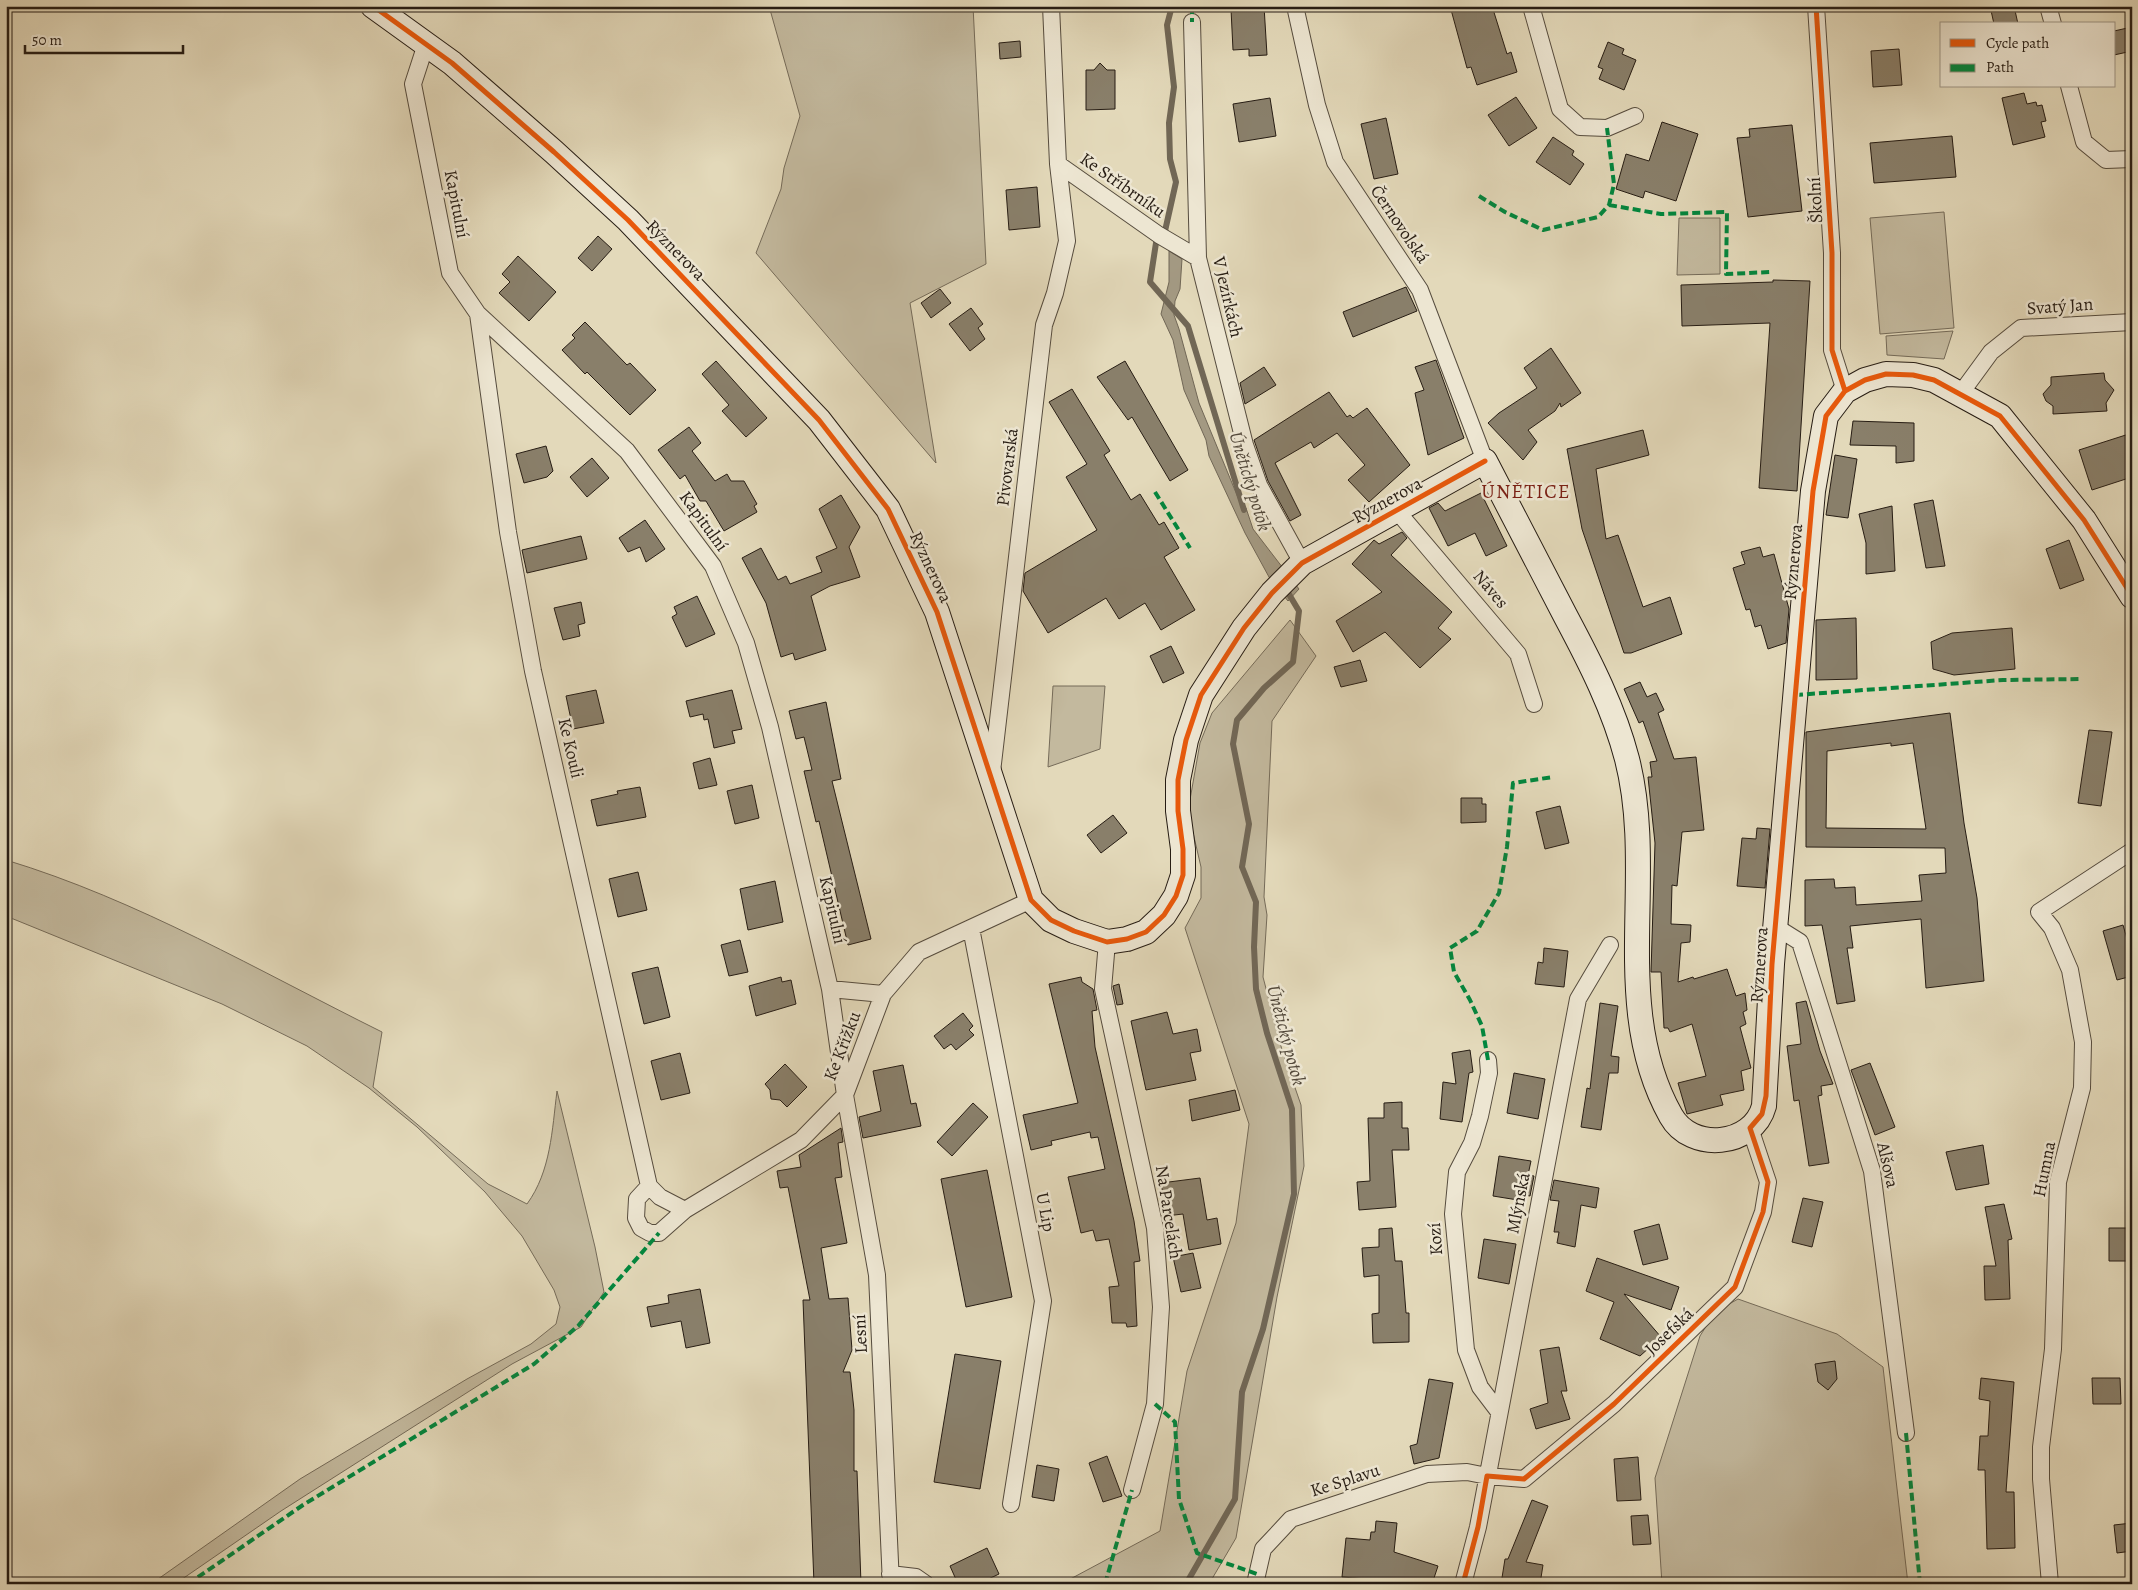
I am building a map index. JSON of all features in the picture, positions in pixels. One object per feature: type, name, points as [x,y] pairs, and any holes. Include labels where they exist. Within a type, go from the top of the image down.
[{"type":"street","name":"Rýznerova","points":[[373,6],[426,44],[554,152],[628,220],[819,420],[882,501],[937,612],[1031,900],[1051,920],[1074,931],[1107,942],[1127,939],[1146,932],[1164,915],[1176,896],[1183,875],[1183,849],[1178,811],[1178,780],[1186,740],[1201,695],[1244,628],[1272,593],[1302,563],[1485,461]]},
{"type":"street","name":"Ke Stříbrníku","points":[[1051,6],[1058,164],[1159,235],[1194,255]]},
{"type":"street","name":"Černovolská","points":[[1295,6],[1317,105],[1335,162],[1420,290],[1485,461]]},
{"type":"street","points":[[1531,6],[1560,109],[1580,127],[1607,128],[1635,116]]},
{"type":"street","name":"Školní","points":[[1816,6],[1832,253],[1832,350],[1845,391]]},
{"type":"street","points":[[2048,6],[2052,22]]},
{"type":"street","name":"V Jezírkách","points":[[1192,22],[1194,255],[1245,445],[1259,485],[1302,563]]},
{"type":"street","name":"Kapitulní","points":[[426,44],[413,84],[450,273],[478,314],[627,451],[712,566],[746,643],[770,727],[830,989],[845,1095]]},
{"type":"street","points":[[2070,88],[2084,142],[2106,160],[2132,159]]},
{"type":"street","name":"Pivovarská","points":[[992,777],[1044,325],[1055,293],[1067,241],[1058,164]]},
{"type":"street","name":"Ke Kouli","points":[[478,314],[508,532],[533,671],[649,1186]]},
{"type":"street","name":"Svatý Jan","points":[[1961,393],[1991,352],[2021,328],[2132,322]]},
{"type":"street","name":"Rýznerova","points":[[1750,1128],[1758,1120],[1764,1106],[1776,926],[1813,491],[1826,416],[1845,391],[1865,380],[1886,374],[1913,375],[1934,380],[1961,393],[2000,416],[2084,520],[2132,596]]},
{"type":"street","points":[[1485,461],[1599,681],[1627,759],[1637,823],[1638,1012],[1648,1055],[1660,1090],[1675,1122],[1693,1137],[1710,1141],[1720,1140],[1738,1135],[1750,1128]]},
{"type":"street","name":"Náves","points":[[1397,510],[1518,654],[1534,704]]},
{"type":"street","name":"Humna","points":[[2050,1584],[2041,1447],[2053,1349],[2058,1182],[2082,1088],[2084,1042],[2070,970],[2052,928],[2040,912],[2132,850]]},
{"type":"street","name":"Ke Křížku","points":[[685,1210],[801,1140],[845,1095],[883,994],[919,952],[1031,900]]},
{"type":"street","name":"Alšova","points":[[1776,926],[1800,942],[1872,1171],[1906,1432]]},
{"type":"street","name":"U Lip","points":[[971,928],[1043,1301],[1011,1504]]},
{"type":"street","name":"Na Parcelách","points":[[1107,942],[1102,989],[1155,1228],[1161,1307],[1155,1404],[1132,1490]]},
{"type":"street","name":"Mlýnská","points":[[1463,1584],[1478,1527],[1498,1412],[1578,999],[1610,945]]},
{"type":"street","points":[[830,989],[883,994]]},
{"type":"street","name":"Kozí","points":[[1488,1060],[1489,1073],[1480,1116],[1472,1143],[1457,1172],[1453,1214],[1466,1350],[1480,1387],[1498,1412]]},
{"type":"street","name":"Lesní","points":[[845,1095],[877,1275],[891,1579],[916,1576],[926,1584]]},
{"type":"street","name":"Josefská","points":[[1487,1476],[1524,1479],[1614,1404],[1735,1287],[1763,1212],[1768,1182],[1750,1128]]},
{"type":"street","points":[[649,1186],[660,1197],[685,1210],[660,1234],[650,1233],[642,1228],[636,1218],[637,1199],[649,1186]]},
{"type":"street","name":"Ke Splavu","points":[[1255,1584],[1263,1549],[1291,1518],[1427,1474],[1467,1472],[1487,1476]]},
{"type":"shaded area","points":[[769,6],[973,6],[986,264],[910,303],[936,463],[756,253],[781,189],[784,168],[800,116]]},
{"type":"shaded area","points":[[1944,212],[1954,328],[1880,334],[1870,218]]},
{"type":"shaded area","points":[[1679,218],[1720,218],[1720,274],[1677,275]]},
{"type":"shaded area","points":[[1169,251],[1182,259],[1180,289],[1175,301],[1174,315],[1199,403],[1239,500],[1246,508],[1253,529],[1299,589],[1288,601],[1269,577],[1245,533],[1209,456],[1206,440],[1184,390],[1173,340],[1161,314],[1169,282]]},
{"type":"shaded area","points":[[1953,331],[1944,359],[1887,355],[1886,336]]},
{"type":"shaded area","points":[[1290,620],[1316,656],[1272,721],[1264,897],[1267,915],[1263,977],[1282,1050],[1301,1105],[1304,1166],[1277,1297],[1236,1538],[1209,1584],[1061,1584],[1160,1531],[1187,1371],[1236,1223],[1249,1124],[1185,928],[1201,898],[1201,867],[1188,811],[1200,743],[1212,713]]},
{"type":"shaded area","points":[[1053,686],[1105,686],[1100,749],[1048,767]]},
{"type":"shaded area","points":[[6,860],[55,876],[151,916],[244,961],[382,1032],[373,1087],[488,1184],[527,1204],[535,1191],[546,1164],[552,1135],[557,1091],[595,1247],[604,1292],[581,1327],[512,1364],[281,1511],[175,1584],[151,1584],[300,1479],[467,1379],[531,1344],[556,1324],[560,1307],[554,1290],[522,1236],[485,1192],[417,1127],[369,1088],[307,1046],[222,1004],[6,916]]},
{"type":"shaded area","points":[[1738,1299],[1837,1334],[1883,1367],[1908,1584],[1662,1584],[1655,1478],[1700,1336],[1715,1312]]},
{"type":"building","points":[[1247,6],[1264,6],[1267,55],[1249,56],[1249,49],[1233,50],[1231,9],[1247,9]]},
{"type":"building","points":[[1450,6],[1492,6],[1507,54],[1511,52],[1517,72],[1477,85],[1471,67],[1467,68]]},
{"type":"building","points":[[1990,6],[2014,6],[2018,22],[1994,22]]},
{"type":"building","points":[[2132,27],[2132,51],[2116,55],[2116,31]]},
{"type":"building","points":[[1020,41],[1021,57],[1000,59],[999,43]]},
{"type":"building","points":[[1608,42],[1624,49],[1622,54],[1636,60],[1624,90],[1599,79],[1603,69],[1598,67]]},
{"type":"building","points":[[1899,49],[1902,85],[1873,87],[1871,51]]},
{"type":"building","points":[[1100,63],[1107,70],[1115,70],[1115,109],[1086,110],[1086,70],[1094,70]]},
{"type":"building","points":[[2024,93],[2027,104],[2036,102],[2037,106],[2042,105],[2046,121],[2041,122],[2045,137],[2013,145],[2002,98]]},
{"type":"building","points":[[1516,97],[1537,128],[1509,146],[1488,115]]},
{"type":"building","points":[[1270,98],[1276,136],[1239,142],[1233,104]]},
{"type":"building","points":[[1386,118],[1398,174],[1374,179],[1361,124]]},
{"type":"building","points":[[1662,122],[1698,134],[1676,201],[1645,191],[1643,198],[1616,189],[1626,154],[1649,161]]},
{"type":"building","points":[[1792,125],[1802,211],[1748,217],[1737,138],[1750,137],[1749,129]]},
{"type":"building","points":[[1952,136],[1956,177],[1874,183],[1870,143]]},
{"type":"building","points":[[1553,137],[1574,151],[1572,155],[1584,164],[1570,185],[1536,162]]},
{"type":"building","points":[[1037,187],[1040,227],[1009,230],[1006,190]]},
{"type":"building","points":[[598,236],[612,249],[592,271],[578,258]]},
{"type":"building","points":[[518,256],[556,292],[529,321],[499,293],[510,282],[502,274]]},
{"type":"building","points":[[1773,280],[1810,281],[1797,491],[1759,488],[1770,323],[1682,326],[1681,285],[1773,282]]},
{"type":"building","points":[[1406,287],[1417,311],[1353,337],[1343,312]]},
{"type":"building","points":[[940,289],[951,303],[931,318],[921,303]]},
{"type":"building","points":[[971,308],[983,324],[978,328],[985,339],[970,351],[949,324]]},
{"type":"building","points":[[585,322],[627,365],[630,363],[656,390],[630,415],[562,350],[575,338],[572,335]]},
{"type":"building","points":[[1551,348],[1581,393],[1561,407],[1560,403],[1555,411],[1528,430],[1537,442],[1523,460],[1488,423],[1499,413],[1537,388],[1524,368]]},
{"type":"building","points":[[1436,360],[1464,438],[1428,455],[1415,393],[1424,390],[1415,367]]},
{"type":"building","points":[[716,361],[767,418],[746,437],[722,411],[729,405],[702,374]]},
{"type":"building","points":[[1125,361],[1188,470],[1170,481],[1132,417],[1128,420],[1097,377]]},
{"type":"building","points":[[1264,367],[1276,385],[1245,404],[1240,383]]},
{"type":"building","points":[[2104,373],[2105,380],[2114,390],[2106,403],[2107,411],[2053,414],[2053,406],[2046,401],[2043,394],[2051,385],[2051,377]]},
{"type":"building","points":[[1072,389],[1110,451],[1104,455],[1131,500],[1140,494],[1159,525],[1164,522],[1179,548],[1164,557],[1195,610],[1161,630],[1145,603],[1119,619],[1106,598],[1048,633],[1023,591],[1025,573],[1097,530],[1066,477],[1087,464],[1049,402]]},
{"type":"building","points":[[1329,392],[1347,417],[1350,415],[1353,418],[1367,408],[1410,465],[1369,502],[1348,480],[1365,465],[1337,433],[1314,448],[1311,442],[1275,463],[1301,515],[1290,521],[1268,481],[1254,440]]},
{"type":"building","points":[[1853,421],[1914,423],[1914,461],[1896,463],[1896,446],[1850,445]]},
{"type":"building","points":[[689,427],[701,443],[692,451],[715,481],[727,474],[731,481],[744,481],[757,504],[754,506],[757,512],[724,531],[706,501],[700,501],[685,475],[680,479],[658,450]]},
{"type":"building","points":[[1643,430],[1649,455],[1596,469],[1606,539],[1618,535],[1643,607],[1670,597],[1682,634],[1631,653],[1624,653],[1582,529],[1567,449]]},
{"type":"building","points":[[2132,433],[2132,477],[2092,490],[2079,450]]},
{"type":"building","points":[[546,446],[553,471],[547,477],[524,483],[516,454]]},
{"type":"building","points":[[1835,455],[1857,459],[1848,518],[1826,515]]},
{"type":"building","points":[[592,458],[609,478],[587,497],[570,477]]},
{"type":"building","points":[[1481,493],[1507,546],[1486,556],[1475,533],[1448,546],[1429,508],[1438,503],[1445,511]]},
{"type":"building","points":[[841,495],[860,527],[849,547],[860,577],[830,586],[811,596],[826,650],[795,660],[793,653],[781,657],[766,603],[742,558],[761,548],[778,580],[786,576],[790,584],[822,572],[816,557],[837,548],[819,509]]},
{"type":"building","points":[[1933,500],[1945,566],[1926,568],[1914,504]]},
{"type":"building","points":[[1892,506],[1895,571],[1866,574],[1866,543],[1859,514]]},
{"type":"building","points":[[645,520],[665,549],[646,562],[640,547],[628,552],[619,538]]},
{"type":"building","points":[[1402,532],[1407,538],[1391,555],[1452,612],[1438,628],[1451,639],[1420,668],[1385,632],[1353,652],[1336,621],[1382,592],[1352,564],[1374,540],[1379,544]]},
{"type":"building","points":[[581,536],[587,559],[527,573],[522,550]]},
{"type":"building","points":[[2069,540],[2084,580],[2060,589],[2046,549]]},
{"type":"building","points":[[1760,547],[1763,557],[1774,554],[1789,609],[1786,643],[1768,649],[1761,625],[1755,627],[1750,609],[1746,610],[1733,568],[1745,564],[1741,552]]},
{"type":"building","points":[[697,596],[715,634],[686,647],[672,617],[677,614],[674,607]]},
{"type":"building","points":[[581,602],[585,623],[578,625],[580,636],[563,640],[554,608]]},
{"type":"building","points":[[1856,618],[1857,679],[1816,680],[1816,620]]},
{"type":"building","points":[[2012,628],[2015,669],[1954,675],[1933,669],[1931,642],[1952,633]]},
{"type":"building","points":[[1171,646],[1184,673],[1163,683],[1150,656]]},
{"type":"building","points":[[1360,660],[1367,681],[1341,687],[1334,667]]},
{"type":"building","points":[[1640,682],[1647,697],[1656,693],[1664,710],[1658,713],[1674,759],[1696,757],[1704,830],[1682,832],[1677,886],[1672,885],[1671,924],[1691,925],[1690,942],[1681,943],[1678,982],[1727,969],[1736,996],[1745,993],[1747,1010],[1743,1012],[1746,1024],[1740,1027],[1751,1068],[1741,1071],[1744,1090],[1720,1095],[1723,1105],[1687,1114],[1678,1083],[1706,1076],[1692,1024],[1670,1032],[1668,1028],[1664,1028],[1661,972],[1651,972],[1655,843],[1648,777],[1652,777],[1650,762],[1657,761],[1643,721],[1639,723],[1624,689]]},
{"type":"building","points":[[596,690],[604,723],[573,729],[566,696]]},
{"type":"building","points":[[732,690],[742,729],[732,731],[735,743],[714,748],[708,719],[704,720],[703,714],[690,717],[686,701]]},
{"type":"building","points":[[826,702],[841,779],[832,781],[871,939],[848,945],[819,821],[816,822],[804,771],[812,770],[804,737],[796,739],[789,711]]},
{"type":"building","points":[[1950,713],[1964,823],[1977,898],[1984,981],[1926,988],[1921,919],[1850,926],[1853,948],[1847,948],[1855,1001],[1837,1004],[1822,925],[1805,926],[1805,880],[1834,879],[1835,888],[1855,887],[1856,905],[1922,901],[1919,875],[1946,873],[1945,848],[1806,847],[1806,732]],"holes":[[[1891,743],[1891,746],[1913,743],[1926,829],[1826,828],[1827,751]]]},
{"type":"building","points":[[2089,730],[2112,732],[2101,806],[2078,803]]},
{"type":"building","points":[[710,758],[717,785],[699,789],[693,763]]},
{"type":"building","points":[[752,785],[759,818],[735,824],[727,791]]},
{"type":"building","points":[[640,787],[646,817],[597,826],[591,800],[618,794],[617,791]]},
{"type":"building","points":[[1461,798],[1482,798],[1482,804],[1486,804],[1486,822],[1461,823]]},
{"type":"building","points":[[1560,806],[1569,843],[1545,849],[1536,812]]},
{"type":"building","points":[[1113,815],[1127,833],[1101,853],[1087,835]]},
{"type":"building","points":[[1757,828],[1770,829],[1765,888],[1737,886],[1742,838],[1756,839]]},
{"type":"building","points":[[638,872],[647,910],[618,917],[609,879]]},
{"type":"building","points":[[775,881],[783,922],[748,930],[740,889]]},
{"type":"building","points":[[2123,925],[2132,956],[2132,976],[2117,980],[2103,931]]},
{"type":"building","points":[[740,940],[748,972],[729,976],[721,945]]},
{"type":"building","points":[[1544,948],[1568,951],[1564,987],[1535,984],[1538,962],[1543,963]]},
{"type":"building","points":[[658,967],[670,1017],[644,1024],[632,973]]},
{"type":"building","points":[[781,977],[782,982],[791,980],[796,1004],[756,1016],[749,986]]},
{"type":"building","points":[[1081,977],[1082,982],[1093,989],[1097,1010],[1092,1011],[1095,1047],[1134,1221],[1140,1261],[1134,1262],[1137,1326],[1127,1327],[1126,1323],[1112,1323],[1109,1287],[1119,1286],[1109,1239],[1096,1241],[1093,1230],[1081,1233],[1068,1177],[1105,1169],[1098,1137],[1091,1138],[1090,1132],[1051,1141],[1052,1145],[1031,1150],[1023,1115],[1078,1103],[1049,984]]},
{"type":"building","points":[[1119,984],[1123,1004],[1117,1005],[1113,986]]},
{"type":"building","points":[[1806,1001],[1820,1051],[1833,1084],[1821,1086],[1822,1095],[1818,1096],[1829,1163],[1809,1166],[1799,1100],[1794,1101],[1787,1046],[1801,1044],[1796,1003]]},
{"type":"building","points":[[1600,1003],[1618,1006],[1611,1056],[1619,1057],[1618,1073],[1609,1073],[1601,1130],[1581,1127],[1587,1088],[1590,1089]]},
{"type":"building","points":[[1167,1012],[1173,1034],[1197,1029],[1201,1051],[1190,1053],[1196,1080],[1146,1090],[1131,1021]]},
{"type":"building","points":[[963,1013],[973,1026],[969,1030],[974,1035],[956,1050],[951,1044],[944,1049],[934,1036]]},
{"type":"building","points":[[1470,1050],[1473,1072],[1469,1073],[1462,1122],[1440,1119],[1443,1082],[1456,1084],[1452,1053]]},
{"type":"building","points":[[680,1053],[690,1093],[661,1100],[651,1061]]},
{"type":"building","points":[[1870,1063],[1895,1127],[1875,1135],[1851,1070]]},
{"type":"building","points":[[785,1064],[807,1087],[787,1107],[780,1100],[771,1099],[770,1090],[765,1084]]},
{"type":"building","points":[[903,1065],[911,1104],[916,1103],[921,1126],[863,1138],[859,1117],[881,1111],[873,1071]]},
{"type":"building","points":[[1514,1073],[1545,1079],[1538,1119],[1507,1113]]},
{"type":"building","points":[[1235,1090],[1240,1110],[1192,1121],[1189,1100]]},
{"type":"building","points":[[1402,1102],[1402,1128],[1408,1128],[1409,1150],[1392,1150],[1396,1207],[1359,1210],[1357,1182],[1370,1181],[1368,1118],[1384,1118],[1384,1103]]},
{"type":"building","points":[[973,1103],[988,1117],[952,1156],[937,1142]]},
{"type":"building","points":[[841,1128],[843,1142],[838,1143],[842,1177],[835,1178],[847,1243],[821,1248],[829,1299],[848,1298],[852,1350],[843,1372],[850,1372],[854,1410],[854,1471],[857,1471],[861,1584],[814,1584],[803,1300],[810,1300],[788,1187],[780,1188],[777,1171],[801,1167],[799,1155]]},
{"type":"building","points":[[1983,1145],[1989,1184],[1956,1190],[1946,1152]]},
{"type":"building","points":[[1499,1156],[1531,1161],[1528,1175],[1534,1176],[1530,1196],[1525,1195],[1524,1201],[1493,1196]]},
{"type":"building","points":[[987,1170],[1012,1297],[966,1307],[941,1179]]},
{"type":"building","points":[[1200,1178],[1207,1220],[1217,1218],[1221,1244],[1189,1250],[1183,1214],[1166,1216],[1161,1183]]},
{"type":"building","points":[[1554,1180],[1599,1188],[1596,1208],[1581,1205],[1575,1247],[1557,1243],[1559,1232],[1554,1232],[1559,1201],[1550,1200]]},
{"type":"building","points":[[1803,1198],[1823,1202],[1812,1247],[1792,1242]]},
{"type":"building","points":[[2004,1204],[2012,1239],[2008,1240],[2010,1299],[1985,1300],[1984,1266],[1996,1266],[1985,1207]]},
{"type":"building","points":[[1659,1224],[1668,1259],[1643,1265],[1634,1231]]},
{"type":"building","points":[[1392,1228],[1395,1261],[1402,1261],[1406,1313],[1409,1313],[1409,1342],[1373,1343],[1372,1314],[1379,1313],[1379,1275],[1364,1277],[1362,1248],[1379,1247],[1379,1229]]},
{"type":"building","points":[[2109,1228],[2132,1228],[2132,1261],[2109,1261]]},
{"type":"building","points":[[1484,1239],[1516,1244],[1509,1284],[1478,1278]]},
{"type":"building","points":[[1193,1253],[1201,1288],[1181,1292],[1173,1257]]},
{"type":"building","points":[[1597,1258],[1679,1287],[1671,1310],[1624,1294],[1661,1337],[1640,1356],[1600,1339],[1614,1302],[1586,1291]]},
{"type":"building","points":[[700,1289],[710,1343],[686,1348],[681,1321],[651,1327],[647,1307],[669,1303],[668,1295]]},
{"type":"building","points":[[1559,1347],[1567,1391],[1561,1391],[1570,1419],[1536,1429],[1530,1409],[1548,1403],[1540,1350]]},
{"type":"building","points":[[955,1354],[1001,1361],[980,1489],[934,1482]]},
{"type":"building","points":[[1835,1361],[1837,1379],[1828,1390],[1818,1382],[1815,1364]]},
{"type":"building","points":[[1981,1378],[2014,1382],[2006,1492],[2014,1492],[2015,1548],[1987,1549],[1985,1470],[1978,1470],[1980,1436],[1988,1436],[1990,1401],[1979,1399]]},
{"type":"building","points":[[2092,1378],[2120,1378],[2121,1404],[2093,1404]]},
{"type":"building","points":[[1429,1379],[1453,1383],[1439,1458],[1414,1464],[1410,1446],[1417,1444]]},
{"type":"building","points":[[1107,1456],[1122,1496],[1103,1502],[1089,1463]]},
{"type":"building","points":[[1638,1457],[1641,1500],[1617,1501],[1614,1459]]},
{"type":"building","points":[[1037,1465],[1059,1469],[1054,1501],[1032,1497]]},
{"type":"building","points":[[1532,1500],[1548,1506],[1526,1562],[1543,1565],[1540,1584],[1501,1584],[1505,1559],[1508,1559]]},
{"type":"building","points":[[1648,1515],[1651,1544],[1633,1545],[1631,1516]]},
{"type":"building","points":[[1376,1521],[1397,1523],[1394,1552],[1438,1566],[1432,1584],[1342,1577],[1346,1538],[1370,1540],[1371,1532],[1375,1532]]},
{"type":"building","points":[[2132,1523],[2132,1551],[2117,1553],[2114,1525]]},
{"type":"building","points":[[987,1548],[999,1574],[978,1584],[958,1584],[950,1566]]},
{"type":"waterway","name":"Únětický potok","points":[[1172,6],[1167,25],[1174,87],[1169,123],[1170,159],[1176,182],[1165,231],[1156,243],[1150,282],[1188,326],[1244,510]]},
{"type":"waterway","name":"Únětický potok","points":[[1186,1584],[1235,1499],[1242,1392],[1263,1329],[1294,1194],[1292,1109],[1267,1033],[1256,989],[1254,947],[1256,902],[1242,867],[1249,824],[1233,744],[1237,720],[1264,688],[1293,662],[1299,611],[1287,591]]},
{"type":"marked path","points":[[1192,6],[1192,22]]},
{"type":"marked path","points":[[1479,196],[1505,212],[1543,230],[1598,217],[1609,205],[1614,184],[1607,128]]},
{"type":"marked path","points":[[1609,205],[1661,214],[1727,212],[1726,274],[1770,272]]},
{"type":"marked path","points":[[1155,492],[1190,548]]},
{"type":"marked path","points":[[1795,695],[2003,680],[2082,679]]},
{"type":"marked path","points":[[1488,1060],[1482,1026],[1454,972],[1450,948],[1477,931],[1499,893],[1507,847],[1513,783],[1553,777]]},
{"type":"marked path","points":[[188,1584],[303,1505],[534,1364],[578,1326],[659,1233]]},
{"type":"marked path","points":[[1155,1404],[1175,1422],[1179,1499],[1197,1553],[1257,1574]]},
{"type":"marked path","points":[[1906,1433],[1920,1584]]},
{"type":"marked path","points":[[1105,1584],[1132,1490]]},
{"type":"cycle path","points":[[373,6],[452,63],[628,220],[819,420],[888,509],[937,612],[1031,900],[1051,920],[1074,931],[1107,942],[1127,939],[1146,932],[1164,915],[1176,896],[1183,875],[1183,849],[1178,811],[1178,780],[1186,740],[1201,695],[1244,628],[1272,593],[1302,563],[1485,461]]},
{"type":"cycle path","points":[[1816,6],[1832,253],[1832,350],[1845,391]]},
{"type":"cycle path","points":[[1463,1584],[1478,1527],[1487,1476],[1524,1479],[1614,1404],[1735,1287],[1763,1212],[1768,1182],[1750,1128],[1762,1114],[1766,1096],[1772,964],[1813,491],[1826,416],[1845,391],[1865,380],[1886,374],[1913,375],[1934,380],[2000,416],[2084,520],[2132,596]]},
{"type":"district","name":"ÚNĚTICE","points":[[1526,491]]}]
